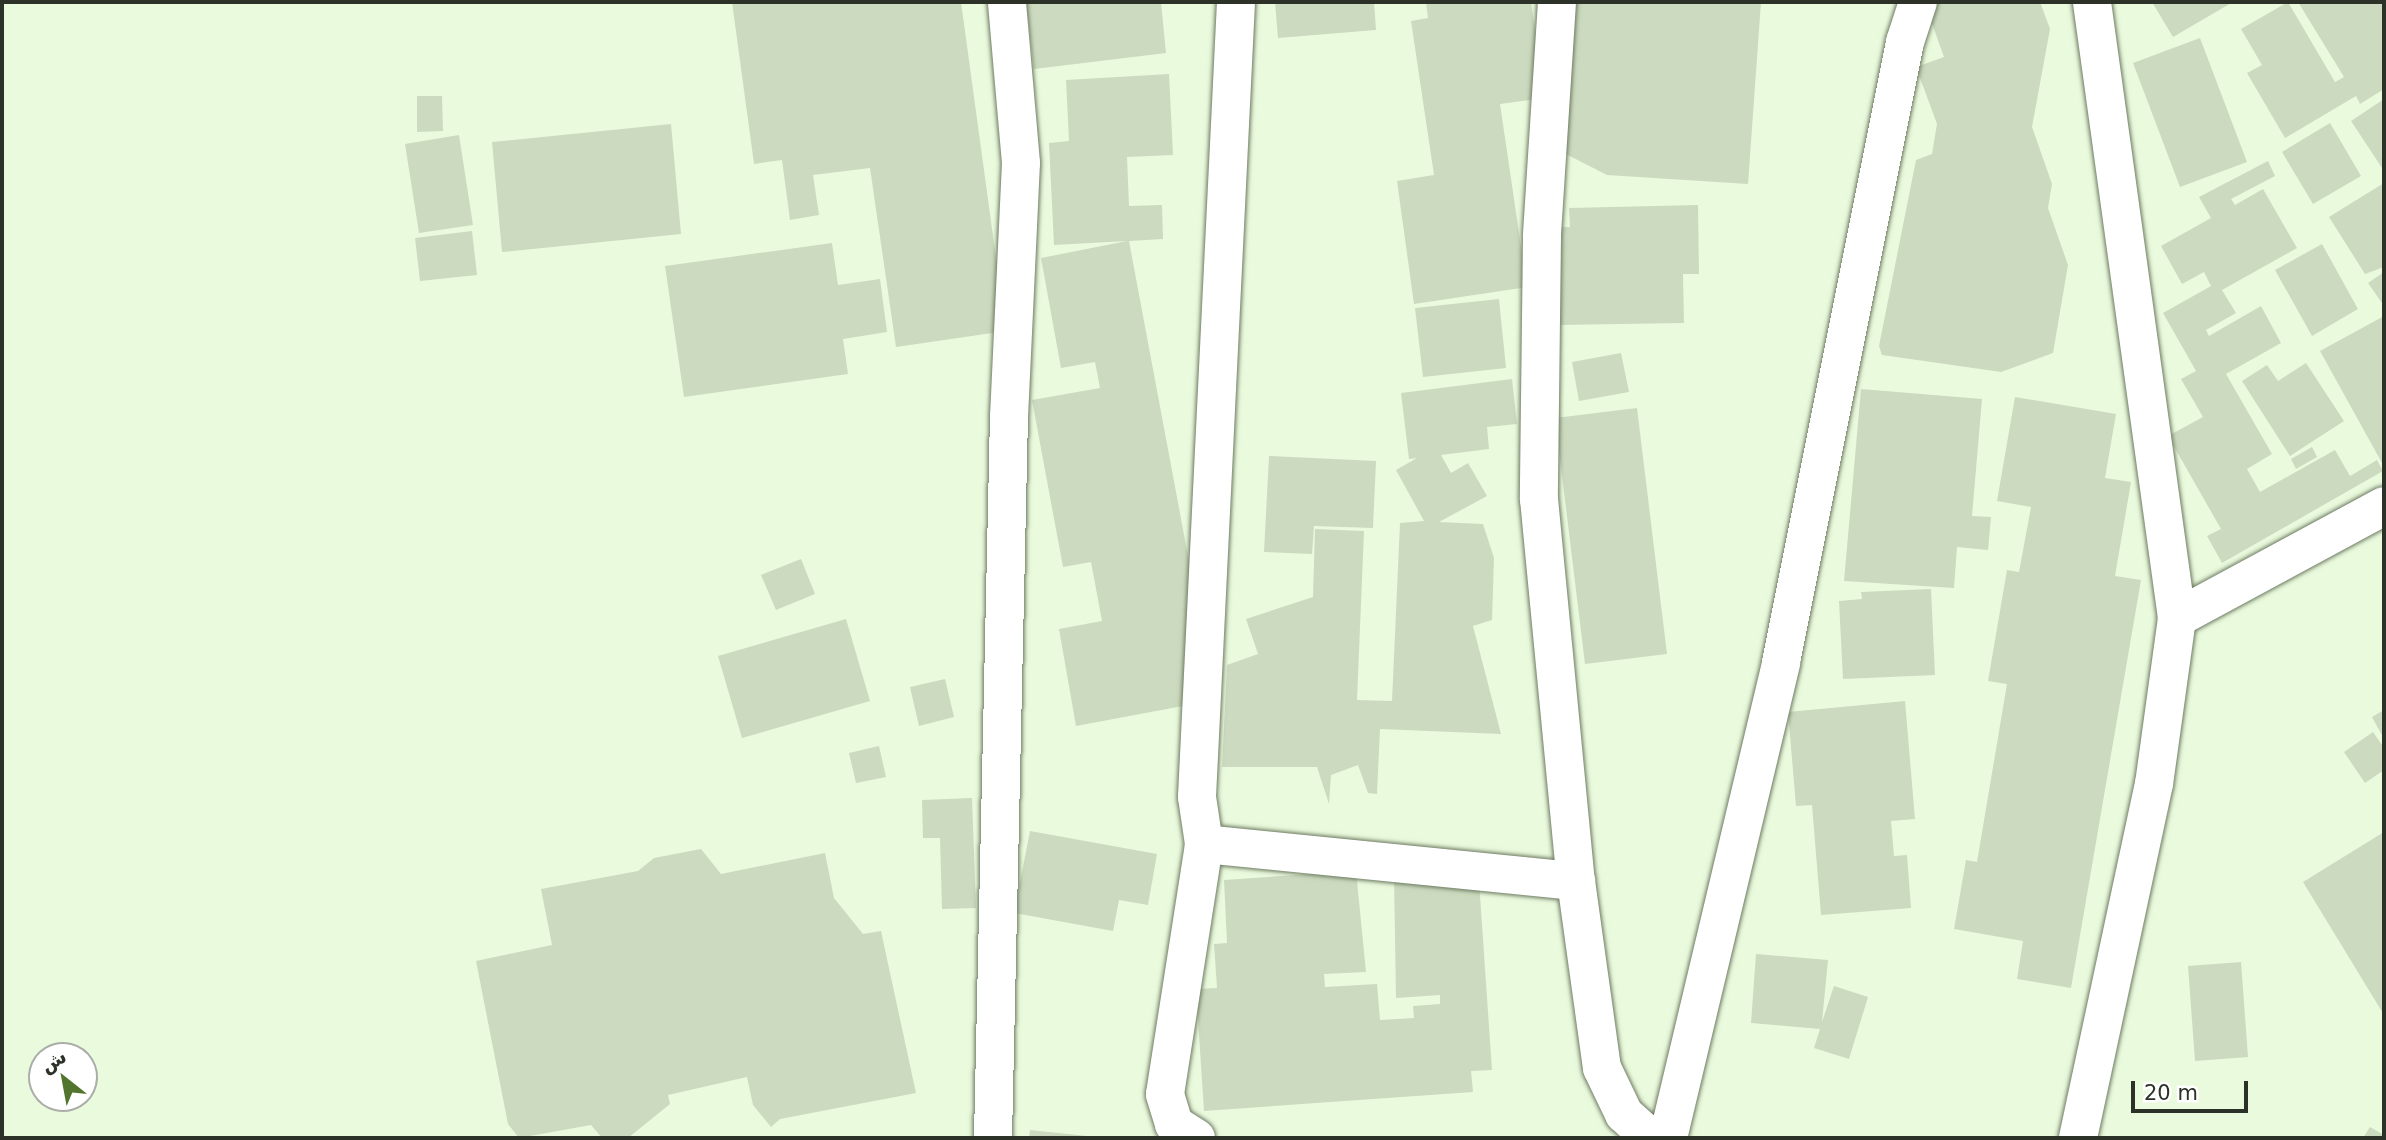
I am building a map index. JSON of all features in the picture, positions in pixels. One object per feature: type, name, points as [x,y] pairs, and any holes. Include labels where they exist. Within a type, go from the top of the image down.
[{"type":"street","points":[[993,1138],[1009,417],[1021,163],[1007,2]]},
{"type":"street","points":[[1196,1138],[1174,1124],[1165,1094],[1204,844],[1197,797],[1236,2]]},
{"type":"street","points":[[1557,2],[1542,237],[1539,499],[1576,881],[1602,1068],[1624,1114],[1644,1132],[1667,1138],[1689,1070],[1775,689],[1905,42],[1918,2]]},
{"type":"street","points":[[2078,1138],[2154,784],[2177,618],[2092,2]]},
{"type":"street","points":[[2177,618],[2384,506]]},
{"type":"street","points":[[1204,844],[1576,881]]},
{"type":"building","points":[[732,2],[961,2],[1006,331],[896,347],[870,168],[813,175],[819,215],[790,220],[782,160],[754,164]]},
{"type":"building","points":[[1026,2],[1161,2],[1166,53],[1034,69]]},
{"type":"building","points":[[1275,2],[1374,2],[1376,30],[1278,38]]},
{"type":"building","points":[[1426,2],[1531,2],[1545,98],[1500,104],[1527,287],[1414,304],[1397,181],[1434,175],[1411,21],[1428,18]]},
{"type":"building","points":[[1567,2],[1761,2],[1748,184],[1607,175],[1556,149]]},
{"type":"building","points":[[1933,2],[2040,2],[2050,29],[2032,127],[2052,184],[2048,208],[2068,265],[2053,353],[2001,372],[1882,355],[1879,346],[1916,160],[1932,154],[1937,124],[1916,67],[1944,57],[1930,18]]},
{"type":"building","points":[[2152,2],[2233,2],[2173,37]]},
{"type":"building","points":[[2288,2],[2335,82],[2344,77],[2298,2],[2384,2],[2384,89],[2360,104],[2356,96],[2285,138],[2247,73],[2262,65],[2241,29]]},
{"type":"building","points":[[2200,38],[2247,162],[2180,187],[2133,63]]},
{"type":"building","points":[[1169,74],[1173,155],[1127,157],[1129,206],[1162,205],[1163,239],[1129,241],[1215,700],[1076,726],[1059,629],[1102,621],[1091,562],[1063,567],[1032,400],[1100,388],[1095,362],[1061,368],[1041,258],[1127,241],[1054,245],[1049,143],[1069,141],[1066,80]]},
{"type":"building","points":[[417,96],[442,96],[443,131],[417,132]]},
{"type":"building","points":[[2384,99],[2384,171],[2351,121]]},
{"type":"building","points":[[2330,123],[2361,176],[2313,204],[2282,152]]},
{"type":"building","points":[[671,124],[681,234],[502,252],[492,142]]},
{"type":"building","points":[[459,135],[473,225],[419,233],[405,144]]},
{"type":"building","points":[[2268,161],[2275,176],[2231,199],[2235,205],[2263,189],[2297,248],[2222,290],[2236,313],[2206,330],[2209,336],[2261,306],[2281,343],[2226,374],[2272,454],[2247,469],[2260,492],[2335,450],[2350,476],[2377,460],[2383,471],[2222,563],[2207,536],[2221,529],[2168,436],[2203,417],[2181,379],[2196,371],[2163,313],[2211,286],[2204,272],[2182,284],[2161,246],[2211,218],[2199,197]]},
{"type":"building","points":[[2384,183],[2384,267],[2365,274],[2329,217]]},
{"type":"building","points":[[1698,205],[1699,274],[1683,274],[1684,323],[1559,325],[1559,227],[1570,227],[1569,208]]},
{"type":"building","points":[[472,231],[477,275],[420,281],[415,238]]},
{"type":"building","points":[[832,243],[838,285],[880,279],[887,332],[843,339],[848,374],[684,397],[665,266]]},
{"type":"building","points":[[2322,244],[2358,309],[2312,336],[2275,270]]},
{"type":"building","points":[[2384,272],[2384,306],[2368,283]]},
{"type":"building","points":[[1499,299],[1506,368],[1423,377],[1415,308]]},
{"type":"building","points":[[2384,316],[2384,462],[2382,463],[2320,351]]},
{"type":"building","points":[[1621,353],[1629,392],[1579,401],[1572,362]]},
{"type":"building","points":[[2306,363],[2344,421],[2290,456],[2242,381],[2267,365],[2278,381]]},
{"type":"building","points":[[1512,379],[1517,424],[1487,427],[1489,449],[1441,455],[1451,473],[1468,463],[1487,496],[1439,522],[1483,524],[1494,558],[1492,620],[1473,626],[1501,734],[1380,729],[1377,794],[1368,793],[1358,765],[1331,775],[1329,804],[1317,767],[1222,767],[1227,665],[1258,654],[1246,619],[1313,597],[1315,529],[1364,531],[1357,700],[1392,701],[1400,523],[1424,521],[1396,470],[1417,458],[1409,459],[1401,393]]},
{"type":"building","points":[[1861,389],[1982,399],[1972,516],[1991,517],[1988,550],[1957,547],[1954,588],[1844,581]]},
{"type":"building","points":[[2015,397],[2116,414],[2105,478],[2131,482],[2115,576],[2141,580],[2071,988],[2017,979],[2023,941],[1954,929],[1966,860],[1977,862],[2007,684],[1988,681],[2007,570],[2019,572],[2031,507],[1997,501]]},
{"type":"building","points":[[1637,408],[1667,654],[1585,664],[1555,418]]},
{"type":"building","points":[[2312,447],[2317,457],[2296,469],[2291,459]]},
{"type":"building","points":[[1269,456],[1376,461],[1373,528],[1314,526],[1312,554],[1264,552]]},
{"type":"building","points":[[801,559],[815,594],[776,610],[761,575]]},
{"type":"building","points":[[1931,589],[1935,675],[1843,679],[1839,601],[1862,599],[1861,592]]},
{"type":"building","points":[[846,619],[870,701],[742,738],[718,656]]},
{"type":"building","points":[[945,679],[954,717],[919,726],[910,687]]},
{"type":"building","points":[[1905,701],[1915,819],[1891,821],[1894,856],[1907,855],[1911,908],[1821,915],[1812,805],[1796,806],[1788,712]]},
{"type":"building","points":[[2384,710],[2384,739],[2372,717]]},
{"type":"building","points":[[2373,732],[2384,748],[2384,770],[2365,783],[2344,752]]},
{"type":"building","points":[[879,746],[886,777],[856,783],[849,753]]},
{"type":"building","points":[[972,798],[976,908],[942,909],[940,838],[923,838],[922,800]]},
{"type":"building","points":[[1030,831],[1157,854],[1148,905],[1119,900],[1113,931],[1014,913]]},
{"type":"building","points":[[2384,832],[2384,1015],[2303,882]]},
{"type":"building","points":[[701,849],[721,874],[825,853],[834,898],[863,934],[881,931],[916,1093],[780,1119],[771,1127],[753,1105],[747,1077],[668,1095],[670,1104],[628,1138],[602,1138],[591,1125],[519,1138],[508,1124],[476,961],[552,945],[541,889],[638,871],[654,858]]},
{"type":"building","points":[[1356,871],[1366,972],[1324,974],[1325,987],[1377,984],[1380,1020],[1414,1018],[1413,1006],[1440,1004],[1440,995],[1396,998],[1394,874],[1479,881],[1492,1070],[1471,1071],[1473,1092],[1204,1111],[1196,989],[1217,988],[1214,944],[1227,943],[1224,880]]},
{"type":"building","points":[[1756,954],[1828,960],[1822,1022],[1834,986],[1868,997],[1849,1059],[1814,1048],[1820,1029],[1751,1023]]},
{"type":"building","points":[[2241,962],[2248,1057],[2195,1061],[2188,966]]},
{"type":"building","points":[[2370,1127],[2384,1135],[2384,1138],[2363,1138]]},
{"type":"building","points":[[1030,1130],[1087,1136],[1087,1138],[1029,1138]]}]
